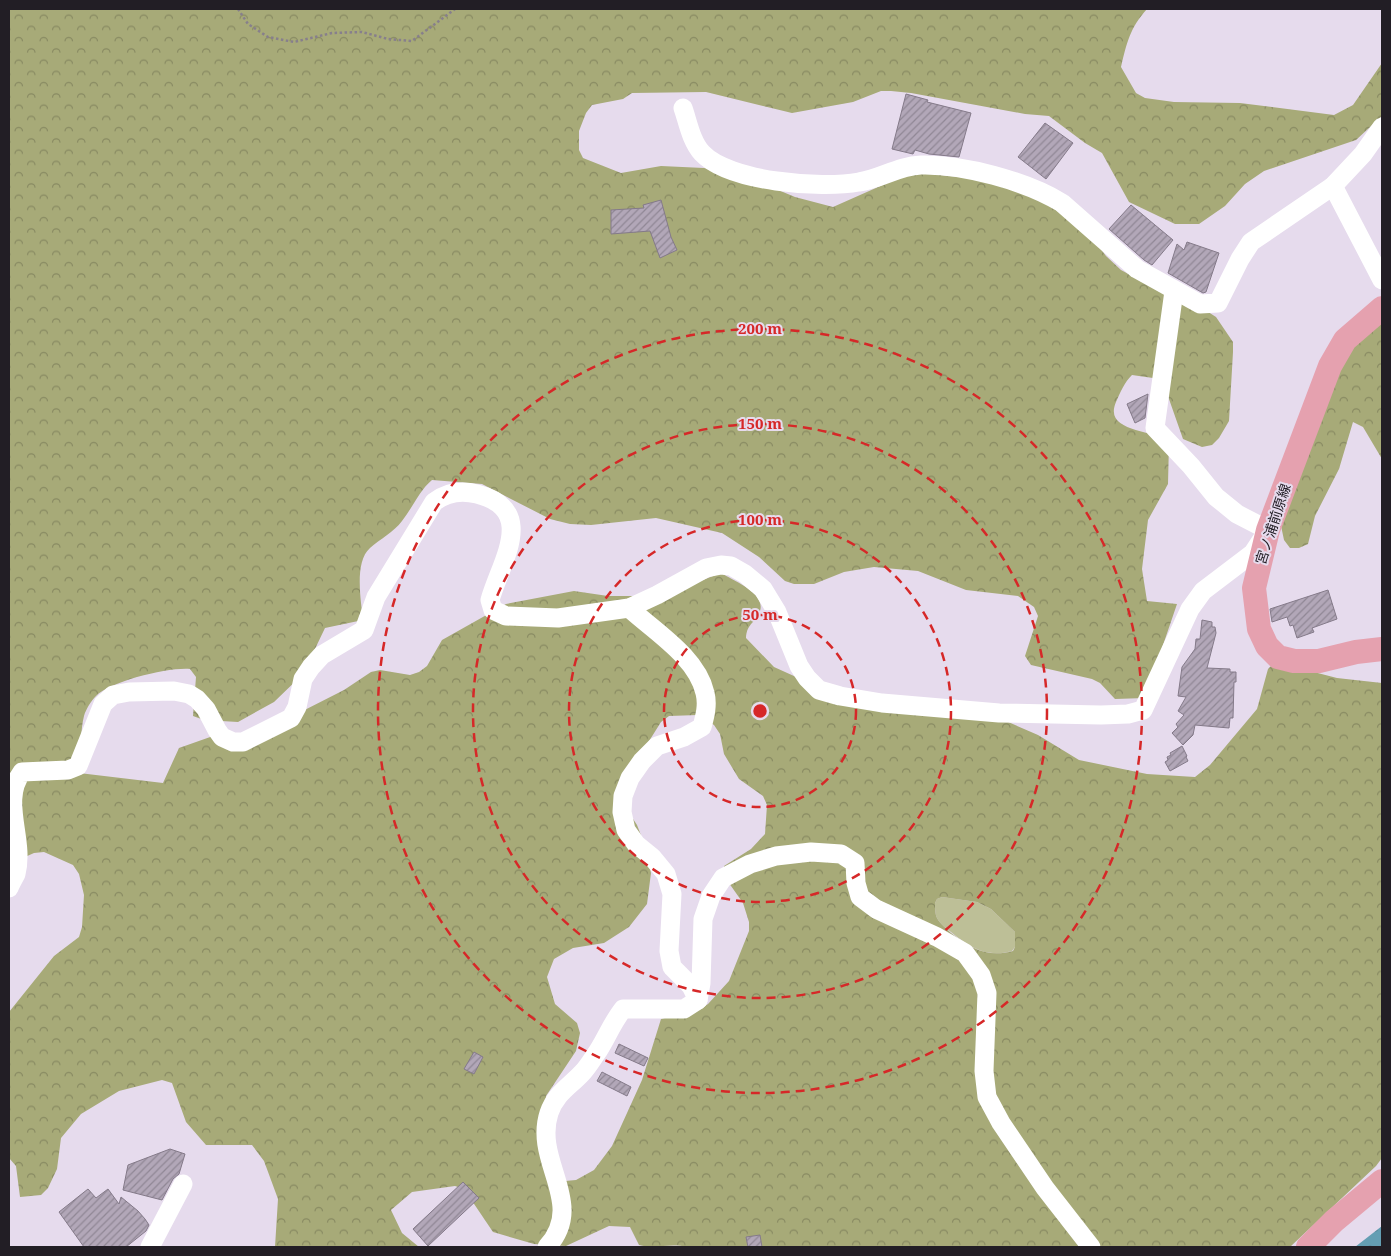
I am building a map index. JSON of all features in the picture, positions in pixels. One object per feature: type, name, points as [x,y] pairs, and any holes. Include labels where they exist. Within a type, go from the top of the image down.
[{"type":"main road","name":"宮ノ浦前原線","points":[[1382,308],[1345,340],[1330,366],[1268,530],[1254,588],[1259,629],[1267,646],[1278,657],[1294,661],[1318,661],[1356,652],[1382,649]]},
{"type":"main road","points":[[1308,1247],[1334,1221],[1382,1180]]},
{"type":"street","points":[[683,108],[696,145],[701,152],[709,159],[729,169],[754,177],[779,181],[829,184],[857,183],[906,166],[921,165],[957,168],[1018,183],[1049,195],[1062,203],[1136,270],[1200,304],[1218,303],[1240,259],[1251,242],[1333,186],[1363,154],[1382,127]]},
{"type":"street","points":[[1333,186],[1382,280]]},
{"type":"street","points":[[9,888],[16,874],[17,857],[10,806],[10,790],[15,779],[22,772],[68,770],[78,766],[100,710],[103,704],[113,695],[129,692],[174,691],[189,694],[198,698],[222,737],[233,742],[243,742],[290,718],[297,707],[303,679],[311,666],[322,655],[364,630],[376,597],[434,502],[444,494],[458,492],[475,493],[490,498],[504,508],[512,522],[506,557],[490,600],[493,610],[506,616],[558,618],[629,608],[706,568],[731,566],[745,574],[763,589],[777,612],[798,666],[819,690],[840,696],[882,703],[989,712],[1101,716],[1128,714],[1143,710],[1190,609],[1203,591],[1253,553],[1268,530],[1237,514],[1216,497],[1191,466],[1155,428],[1174,291]]},
{"type":"street","points":[[629,608],[685,658],[698,675],[705,693],[706,710],[702,727],[684,737],[657,746],[642,761],[630,778],[623,796],[622,812],[626,830],[636,844],[652,857],[666,874],[672,894],[669,951],[672,967],[691,986],[698,1000]]},
{"type":"street","points":[[547,1247],[557,1237],[563,1217],[559,1190],[547,1151],[545,1132],[549,1114],[557,1095],[582,1073],[598,1050],[613,1021],[623,1009],[684,1009],[698,1000],[701,983],[703,919],[711,896],[723,878],[750,864],[776,856],[811,852],[841,854],[855,863],[856,883],[860,897],[876,909],[937,937],[964,953],[982,975],[987,993],[984,1070],[987,1097],[1001,1123],[1045,1188],[1091,1247]]},
{"type":"street","points":[[150,1247],[183,1184]]},
{"type":"path","points":[[238,9],[248,24],[268,37],[294,42],[332,33],[362,32],[388,39],[412,41],[455,9]]},
{"type":"green space","points":[[9,9],[1147,9],[1130,36],[1121,67],[1136,93],[1145,98],[1174,102],[1240,103],[1334,115],[1353,105],[1382,63],[1382,116],[1356,140],[1264,171],[1245,184],[1225,206],[1199,224],[1175,224],[1129,202],[1102,153],[1085,143],[1049,116],[1025,114],[911,93],[881,91],[853,102],[792,113],[706,92],[632,93],[623,99],[592,105],[586,113],[579,131],[579,150],[583,158],[621,173],[661,166],[704,168],[745,176],[795,197],[833,207],[912,172],[1017,183],[1089,233],[1106,256],[1121,270],[1160,291],[1191,301],[1216,317],[1233,342],[1233,352],[1229,421],[1219,438],[1212,445],[1202,447],[1183,439],[1163,382],[1153,378],[1132,375],[1121,391],[1114,412],[1116,419],[1123,425],[1161,438],[1169,443],[1168,484],[1148,520],[1142,569],[1147,601],[1177,604],[1145,698],[1115,699],[1100,683],[1092,679],[1031,665],[1025,656],[1038,616],[1034,607],[1018,596],[966,590],[918,571],[874,567],[844,572],[814,584],[794,584],[785,581],[759,557],[722,533],[656,518],[591,525],[570,524],[550,519],[482,484],[432,480],[423,489],[399,525],[365,554],[360,572],[363,620],[325,628],[303,674],[274,702],[238,722],[204,720],[193,716],[196,677],[190,669],[169,670],[127,680],[103,690],[96,696],[85,713],[81,736],[79,773],[163,783],[179,748],[213,736],[241,737],[279,723],[344,690],[371,672],[380,670],[410,675],[419,672],[427,666],[442,640],[506,604],[574,591],[608,596],[661,596],[721,573],[749,590],[760,601],[761,608],[749,628],[746,638],[774,667],[836,695],[990,714],[1038,735],[1079,760],[1147,774],[1195,777],[1210,765],[1257,709],[1268,669],[1275,662],[1337,678],[1382,683],[1382,1158],[1376,1166],[1290,1247],[651,1246],[639,1245],[630,1227],[609,1226],[566,1246],[534,1244],[493,1232],[464,1189],[455,1186],[412,1192],[391,1210],[402,1233],[419,1247],[275,1247],[278,1199],[264,1161],[252,1145],[206,1145],[186,1122],[172,1083],[162,1080],[119,1091],[81,1114],[61,1138],[57,1169],[48,1188],[41,1195],[20,1197],[16,1166],[9,1158],[9,1012],[54,956],[79,937],[82,927],[84,895],[79,874],[73,865],[44,852],[34,853],[9,867]],"holes":[[[698,715],[714,725],[720,734],[724,754],[739,779],[763,796],[767,805],[765,834],[751,849],[724,866],[724,876],[743,903],[749,922],[749,931],[729,981],[708,1004],[700,1009],[661,1019],[642,1080],[612,1146],[594,1170],[576,1180],[565,1181],[545,1157],[546,1096],[576,1051],[580,1033],[577,1023],[555,1004],[547,977],[554,959],[573,948],[604,943],[629,927],[647,904],[651,873],[644,843],[637,825],[622,802],[619,789],[661,722],[669,716]],[[942,897],[977,902],[991,909],[1015,932],[1015,947],[1013,951],[995,953],[979,950],[951,933],[936,916],[935,903],[937,899]]]},
{"type":"green space","points":[[1382,305],[1382,459],[1363,427],[1353,422],[1339,469],[1315,516],[1308,544],[1299,548],[1290,548],[1284,540],[1280,521],[1331,367]]},
{"type":"green space","points":[[942,897],[977,902],[991,909],[1015,932],[1015,947],[1012,951],[995,953],[979,950],[965,943],[937,918],[935,903],[937,899]]},
{"type":"water","points":[[1382,1226],[1382,1247],[1355,1247]]},
{"type":"building","points":[[906,94],[928,100],[927,102],[971,113],[959,157],[929,154],[915,150],[913,154],[892,149]]},
{"type":"building","points":[[1045,123],[1073,143],[1046,179],[1018,157]]},
{"type":"building","points":[[661,200],[671,237],[677,250],[660,258],[650,231],[611,234],[611,210],[644,208],[643,205]]},
{"type":"building","points":[[1131,205],[1173,240],[1152,265],[1109,229]]},
{"type":"building","points":[[1187,242],[1219,253],[1206,292],[1203,293],[1168,273],[1177,244],[1184,250]]},
{"type":"building","points":[[1148,394],[1145,418],[1135,423],[1127,404]]},
{"type":"building","points":[[1328,590],[1337,619],[1312,628],[1314,632],[1297,638],[1293,625],[1290,626],[1287,617],[1272,622],[1270,609]]},
{"type":"building","points":[[1202,620],[1212,622],[1212,627],[1215,627],[1216,633],[1207,668],[1230,669],[1230,672],[1236,672],[1233,718],[1230,718],[1229,728],[1195,725],[1193,735],[1183,745],[1172,733],[1178,727],[1176,724],[1184,715],[1178,711],[1186,697],[1178,696],[1182,667],[1195,649],[1196,639],[1200,639]]},
{"type":"building","points":[[1182,746],[1188,761],[1170,771],[1165,762],[1168,760],[1167,757]]},
{"type":"building","points":[[619,1044],[648,1058],[644,1066],[615,1053]]},
{"type":"building","points":[[474,1052],[483,1057],[474,1074],[464,1069]]},
{"type":"building","points":[[602,1072],[631,1087],[627,1096],[597,1081]]},
{"type":"building","points":[[170,1149],[185,1154],[179,1174],[173,1179],[162,1200],[123,1190],[128,1165]]},
{"type":"building","points":[[463,1182],[479,1198],[428,1246],[413,1229]]},
{"type":"building","points":[[88,1189],[96,1198],[108,1189],[119,1204],[121,1197],[145,1219],[149,1225],[146,1231],[126,1247],[84,1247],[59,1212]]},
{"type":"building","points":[[760,1235],[762,1247],[748,1247],[746,1237]]}]
